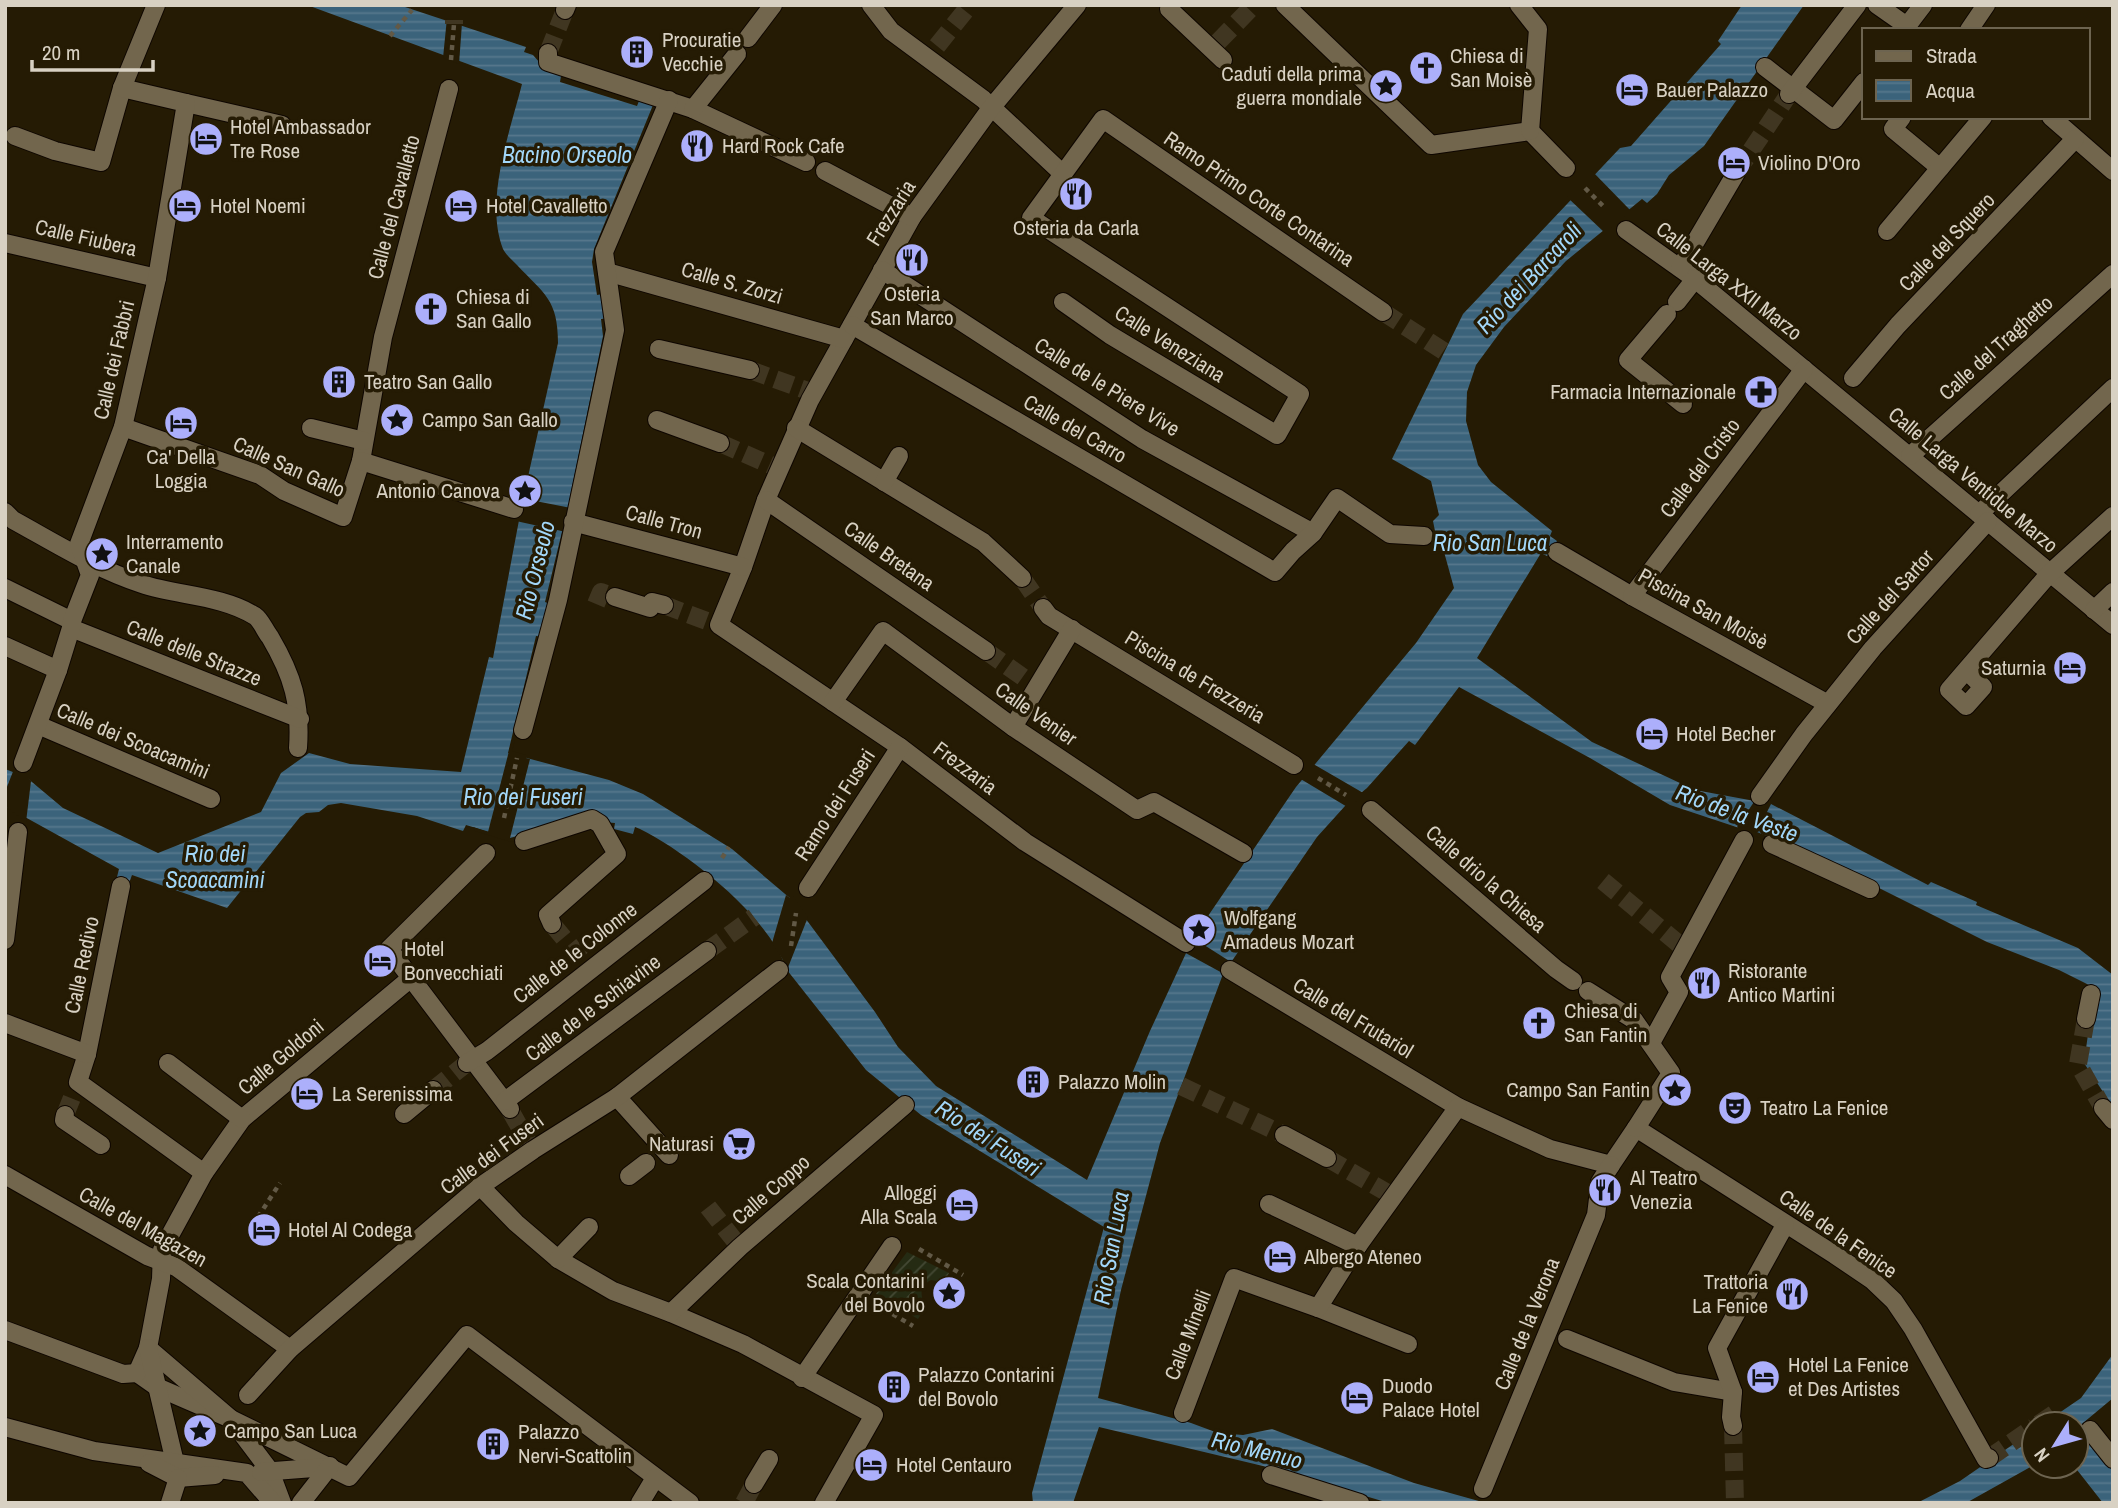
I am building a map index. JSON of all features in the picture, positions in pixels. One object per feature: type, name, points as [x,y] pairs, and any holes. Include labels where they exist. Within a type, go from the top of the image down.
[{"type":"street","points":[[15,136],[101,162],[122,88],[156,5]]},
{"type":"street","points":[[748,38],[773,5]]},
{"type":"street","points":[[871,5],[891,31],[930,53],[1060,171]]},
{"type":"street","name":"Frezzaria","points":[[1077,5],[987,104],[912,217],[811,392],[777,468],[743,567],[716,624],[900,747],[1025,842],[1186,943]]},
{"type":"street","points":[[1285,5],[1431,145],[1530,131]]},
{"type":"street","points":[[1519,5],[1538,29],[1530,131],[1566,168]]},
{"type":"street","points":[[1791,92],[1857,5]]},
{"type":"street","points":[[1877,5],[1909,28]]},
{"type":"street","points":[[1911,28],[1923,5]]},
{"type":"street","points":[[1970,28],[1986,5]]},
{"type":"street","points":[[1169,9],[1217,51]]},
{"type":"street","points":[[548,53],[548,62],[694,109],[806,162]]},
{"type":"street","points":[[694,109],[737,54]]},
{"type":"street","points":[[1765,67],[1791,92],[1834,120],[1862,85]]},
{"type":"street","points":[[122,88],[282,125]]},
{"type":"street","name":"Calle del Cavalletto","points":[[364,441],[383,337],[449,89]]},
{"type":"street","points":[[523,730],[562,600],[573,522],[615,330],[604,252],[668,100]]},
{"type":"street","name":"Calle dei Fabbri","points":[[23,763],[90,575],[79,544],[123,427],[157,278],[186,103]]},
{"type":"street","name":"Ramo Primo Corte Contarina","points":[[1060,171],[1103,119],[1383,312]]},
{"type":"street","points":[[1900,119],[1893,129],[1940,168]]},
{"type":"street","points":[[1887,231],[1981,119]]},
{"type":"street","points":[[2053,119],[2113,171]]},
{"type":"street","name":"Calle del Squero","points":[[1853,378],[1898,325],[2075,139]]},
{"type":"street","points":[[825,171],[912,217]]},
{"type":"street","name":"Calle Veneziana","points":[[1060,171],[1031,218],[1300,394],[1277,435],[1110,335],[1063,302]]},
{"type":"street","points":[[1680,268],[1736,173]]},
{"type":"street","name":"Calle Larga XXII Marzo","points":[[1626,230],[1695,279],[1804,369]]},
{"type":"street","name":"Calle Fiubera","points":[[5,243],[157,278]]},
{"type":"street","name":"Calle de le Piere Vive","points":[[882,270],[1142,439],[1313,533]]},
{"type":"street","name":"Calle S. Zorzi","points":[[607,272],[848,332]]},
{"type":"street","name":"Calle del Traghetto","points":[[1910,456],[2113,274]]},
{"type":"street","points":[[1683,404],[1628,360],[1695,279]]},
{"type":"street","name":"Calle del Carro","points":[[848,332],[1275,572],[1313,533]]},
{"type":"street","points":[[659,349],[750,370]]},
{"type":"street","name":"Calle Larga Ventidue Marzo","points":[[1804,369],[2113,625]]},
{"type":"street","name":"Calle del Cristo","points":[[1632,596],[1804,369]]},
{"type":"street","name":"Calle del Sartor","points":[[1760,796],[1828,704],[1984,517],[2113,388]]},
{"type":"street","points":[[657,420],[720,443]]},
{"type":"street","name":"Calle San Gallo","points":[[123,427],[260,475],[284,491],[343,517],[361,461]]},
{"type":"street","points":[[311,428],[364,441],[361,461],[514,509]]},
{"type":"street","points":[[796,428],[983,542],[1022,578]]},
{"type":"street","points":[[884,481],[899,456]]},
{"type":"street","points":[[1313,533],[1337,498],[1390,534],[1424,536]]},
{"type":"street","name":"Calle Bretana","points":[[766,500],[986,651]]},
{"type":"street","points":[[5,512],[13,520],[85,560],[142,584],[238,608],[257,617],[293,682],[300,719],[298,748]]},
{"type":"street","points":[[1965,670],[2049,574],[2113,516]]},
{"type":"street","name":"Calle Tron","points":[[573,522],[743,567]]},
{"type":"street","name":"Piscina San Moisè","points":[[1557,552],[1828,704]]},
{"type":"street","name":"Calle delle Strazze","points":[[5,588],[71,625],[300,719]]},
{"type":"street","points":[[2094,610],[2113,592]]},
{"type":"street","points":[[615,597],[650,608],[652,602],[664,605]]},
{"type":"street","name":"Piscina de Frezzeria","points":[[1043,608],[1049,616],[1294,765]]},
{"type":"street","points":[[1013,727],[1072,629]]},
{"type":"street","name":"Calle Venier","points":[[833,702],[883,631],[1013,727],[1138,810],[1154,802],[1243,853]]},
{"type":"street","points":[[5,646],[58,670]]},
{"type":"street","name":"Calle dei Scoacamini","points":[[38,725],[211,799]]},
{"type":"street","name":"Ramo dei Fuseri","points":[[808,888],[900,747]]},
{"type":"street","name":"Calle drio la Chiesa","points":[[1371,810],[1556,969],[1634,1020],[1651,1043]]},
{"type":"street","points":[[524,841],[592,819],[600,824],[617,855],[548,915],[552,924]]},
{"type":"street","points":[[5,940],[8,877],[18,832]]},
{"type":"street","points":[[1318,1308],[1358,1245],[1453,1109],[1550,1149],[1611,1165],[1671,1073],[1651,1043],[1679,992],[1670,977],[1683,947],[1744,840]]},
{"type":"street","points":[[1772,844],[1870,889]]},
{"type":"street","points":[[470,1061],[389,949],[486,853]]},
{"type":"street","name":"Calle de le Colonne","points":[[470,1061],[487,1051],[588,968],[704,881]]},
{"type":"street","name":"Calle Redivo","points":[[121,886],[87,1054],[76,1086],[204,1173]]},
{"type":"street","name":"Calle de le Schiavine","points":[[470,1061],[508,1106],[707,951]]},
{"type":"street","name":"Calle dei Fuseri","points":[[248,1395],[290,1349],[480,1186],[531,1147],[617,1097],[779,970]]},
{"type":"street","name":"Calle del Frutariol","points":[[1230,970],[1453,1109]]},
{"type":"street","name":"Calle Goldoni","points":[[148,1348],[163,1263],[162,1250],[204,1173],[242,1119],[411,978]]},
{"type":"street","points":[[2086,1019],[2091,994]]},
{"type":"street","points":[[5,1023],[87,1054]]},
{"type":"street","points":[[168,1063],[242,1119]]},
{"type":"street","points":[[404,1114],[433,1090]]},
{"type":"street","points":[[617,1097],[659,1155],[629,1176]]},
{"type":"street","name":"Calle Coppo","points":[[671,1313],[725,1263],[738,1244],[905,1105]]},
{"type":"street","points":[[65,1115],[64,1119],[101,1145]]},
{"type":"street","name":"Calle de la Fenice","points":[[1636,1128],[1872,1280],[1894,1301],[1913,1329],[1988,1458]]},
{"type":"street","points":[[1284,1135],[1327,1158]]},
{"type":"street","name":"Calle de la Verona","points":[[1483,1489],[1555,1335],[1596,1215],[1600,1182],[1611,1165]]},
{"type":"street","name":"Calle del Magazen","points":[[5,1175],[147,1256],[176,1267],[290,1349]]},
{"type":"street","points":[[480,1186],[516,1223],[558,1259],[613,1291],[743,1343],[874,1416],[824,1503]]},
{"type":"street","points":[[1269,1204],[1358,1245]]},
{"type":"street","points":[[1733,1426],[1733,1392],[1717,1348],[1785,1225]]},
{"type":"street","points":[[558,1259],[589,1227]]},
{"type":"street","points":[[802,1378],[892,1246]]},
{"type":"street","name":"Calle Minelli","points":[[1183,1413],[1234,1278],[1408,1344]]},
{"type":"street","points":[[5,1330],[130,1373],[349,1477],[467,1335],[690,1503]]},
{"type":"street","points":[[1555,1335],[1674,1381],[1733,1392]]},
{"type":"street","points":[[130,1373],[148,1348]]},
{"type":"street","points":[[148,1348],[176,1470],[170,1503]]},
{"type":"street","points":[[148,1348],[231,1419],[270,1471],[282,1503]]},
{"type":"street","points":[[5,1427],[94,1451],[135,1456],[176,1470],[247,1472],[330,1466]]},
{"type":"street","points":[[2090,1430],[2113,1460]]},
{"type":"street","points":[[754,1484],[769,1459]]},
{"type":"street","points":[[301,1503],[330,1466]]},
{"type":"street","points":[[247,1472],[273,1503]]},
{"type":"street","points":[[640,1503],[648,1473]]},
{"type":"street","points":[[1271,1475],[1360,1503]]},
{"type":"path","points":[[390,36],[412,10]]},
{"type":"path","points":[[452,51],[454,24]]},
{"type":"path","points":[[1586,189],[1611,214]]},
{"type":"path","points":[[503,822],[523,730]]},
{"type":"path","points":[[791,941],[797,906]]},
{"type":"path","points":[[258,1217],[281,1182]]},
{"type":"path","points":[[860,1296],[913,1326]]},
{"type":"green space","points":[[907,1252],[949,1273],[944,1282],[931,1280],[925,1285],[922,1298],[926,1306],[918,1319],[876,1294]]},
{"type":"water","points":[[307,5],[399,5],[526,47],[524,52],[533,55],[546,70],[561,76],[560,82],[637,106],[639,101],[653,105],[594,249],[592,262],[597,295],[603,294],[608,318],[601,319],[603,336],[568,507],[545,602],[550,604],[543,637],[536,636],[508,753],[609,780],[643,794],[732,849],[791,899],[898,1047],[936,1086],[1087,1180],[1193,938],[1296,787],[1416,643],[1454,588],[1441,541],[1437,541],[1433,521],[1439,515],[1431,481],[1392,459],[1463,314],[1620,148],[1631,146],[1721,44],[1718,41],[1742,5],[1804,5],[1704,146],[1669,175],[1657,194],[1647,203],[1642,199],[1566,261],[1504,327],[1476,365],[1467,392],[1466,421],[1478,465],[1491,482],[1552,531],[1550,536],[1557,541],[1547,556],[1541,553],[1477,658],[1592,742],[1695,790],[1771,804],[1928,885],[1931,882],[1977,902],[1976,905],[2078,948],[2113,975],[2113,1107],[2084,1063],[2091,986],[2059,970],[1987,942],[1797,847],[1670,805],[1459,687],[1415,745],[1409,741],[1367,788],[1345,806],[1317,837],[1223,974],[1160,1143],[1121,1290],[1098,1398],[1218,1433],[1243,1435],[1272,1429],[1414,1483],[1486,1503],[1389,1503],[1263,1466],[1099,1427],[1073,1503],[1033,1503],[1032,1493],[1104,1227],[921,1115],[866,1070],[787,970],[778,950],[746,909],[726,889],[682,854],[640,829],[635,827],[633,834],[614,829],[615,823],[602,822],[591,816],[510,838],[466,825],[463,831],[417,816],[341,803],[328,805],[319,812],[306,813],[300,817],[227,908],[132,875],[129,883],[117,877],[119,869],[5,806],[5,769],[26,777],[63,808],[158,853],[261,812],[281,773],[309,753],[350,764],[461,772],[489,657],[493,658],[523,499],[558,343],[555,316],[548,298],[503,249],[498,230],[497,188],[522,84]]},
{"type":"water","points":[[2113,1354],[2113,1398],[2090,1417],[2090,1410],[2063,1410],[2081,1398]]},
{"type":"water","points":[[2020,1440],[2020,1473],[1966,1503],[1917,1503],[1960,1481]]},
{"type":"water","points":[[2090,1443],[2113,1469],[2113,1503],[2103,1503],[2085,1480],[2090,1480]]},
{"type":"pier","points":[[447,18],[462,23],[459,64],[443,58]]},
{"type":"pier","points":[[1592,171],[1631,211],[1605,233],[1567,197]]},
{"type":"pier","points":[[520,498],[571,508],[566,532],[516,521]]},
{"type":"pier","points":[[515,728],[518,729],[512,751],[530,759],[510,838],[517,840],[511,842],[475,831],[473,827],[488,832]]},
{"type":"pier","points":[[1312,763],[1365,794],[1349,808],[1299,778]]},
{"type":"pier","points":[[14,769],[27,774],[31,781],[26,822],[5,806],[5,792]]},
{"type":"pier","points":[[1756,799],[1771,804],[1757,832],[1774,839],[1773,842],[1742,832],[1737,827]]},
{"type":"pier","points":[[786,895],[790,898],[793,896],[808,917],[787,970],[780,963],[783,960],[772,943]]},
{"type":"pier","points":[[1190,936],[1234,964],[1226,975],[1182,951]]},
{"type":"tunnel","points":[[937,46],[970,5]]},
{"type":"tunnel","points":[[1218,42],[1254,5]]},
{"type":"tunnel","points":[[548,53],[565,10]]},
{"type":"tunnel","points":[[1736,173],[1789,94]]},
{"type":"tunnel","points":[[1383,312],[1445,352]]},
{"type":"tunnel","points":[[750,370],[808,391]]},
{"type":"tunnel","points":[[720,443],[775,467]]},
{"type":"tunnel","points":[[1022,578],[1043,608]]},
{"type":"tunnel","points":[[596,604],[601,592],[615,597]]},
{"type":"tunnel","points":[[664,605],[712,623]]},
{"type":"tunnel","points":[[986,651],[1034,685]]},
{"type":"tunnel","points":[[1603,881],[1680,945]]},
{"type":"tunnel","points":[[707,951],[754,917]]},
{"type":"tunnel","points":[[552,924],[587,966]]},
{"type":"tunnel","points":[[2086,1019],[2078,1064],[2103,1108]]},
{"type":"tunnel","points":[[433,1090],[467,1063]]},
{"type":"tunnel","points":[[1181,1086],[1284,1135]]},
{"type":"tunnel","points":[[65,1115],[75,1090]]},
{"type":"tunnel","points":[[510,1110],[529,1144]]},
{"type":"tunnel","points":[[1327,1158],[1393,1196]]},
{"type":"tunnel","points":[[708,1207],[735,1241]]},
{"type":"tunnel","points":[[1733,1426],[1735,1503]]},
{"type":"tunnel","points":[[1989,1458],[2020,1437]]},
{"type":"tunnel","points":[[744,1503],[754,1484]]},
{"type":"place","name":"Procuratie Vecchie","points":[[637,52]]},
{"type":"place","name":"Chiesa di San Moisè","points":[[1426,68]]},
{"type":"place","name":"Caduti della prima guerra mondiale","points":[[1386,86]]},
{"type":"place","name":"Bauer Palazzo","points":[[1632,90]]},
{"type":"place","name":"Hotel Ambassador Tre Rose","points":[[206,139]]},
{"type":"place","name":"Hard Rock Cafe","points":[[697,146]]},
{"type":"place","name":"Violino D'Oro","points":[[1734,163]]},
{"type":"place","name":"Osteria da Carla","points":[[1076,194]]},
{"type":"place","name":"Hotel Noemi","points":[[185,206]]},
{"type":"place","name":"Hotel Cavalletto","points":[[461,206]]},
{"type":"place","name":"Osteria San Marco","points":[[912,260]]},
{"type":"place","name":"Chiesa di San Gallo","points":[[431,309]]},
{"type":"place","name":"Teatro San Gallo","points":[[339,382]]},
{"type":"place","name":"Farmacia Internazionale","points":[[1761,392]]},
{"type":"place","name":"Campo San Gallo","points":[[397,420]]},
{"type":"place","name":"Ca' Della Loggia","points":[[181,423]]},
{"type":"place","name":"Antonio Canova","points":[[525,491]]},
{"type":"place","name":"Interramento Canale","points":[[102,554]]},
{"type":"place","name":"Saturnia","points":[[2070,668]]},
{"type":"place","name":"Hotel Becher","points":[[1652,734]]},
{"type":"place","name":"Wolfgang Amadeus Mozart","points":[[1199,930]]},
{"type":"place","name":"Hotel Bonvecchiati","points":[[380,961]]},
{"type":"place","name":"Ristorante Antico Martini","points":[[1704,983]]},
{"type":"place","name":"Chiesa di San Fantin","points":[[1539,1023]]},
{"type":"place","name":"Palazzo Molin","points":[[1033,1082]]},
{"type":"place","name":"Campo San Fantin","points":[[1675,1090]]},
{"type":"place","name":"La Serenissima","points":[[307,1094]]},
{"type":"place","name":"Teatro La Fenice","points":[[1735,1108]]},
{"type":"place","name":"Naturasi","points":[[739,1144]]},
{"type":"place","name":"Al Teatro Venezia","points":[[1605,1190]]},
{"type":"place","name":"Alloggi Alla Scala","points":[[962,1205]]},
{"type":"place","name":"Hotel Al Codega","points":[[264,1230]]},
{"type":"place","name":"Albergo Ateneo","points":[[1280,1257]]},
{"type":"place","name":"Scala Contarini del Bovolo","points":[[949,1293]]},
{"type":"place","name":"Trattoria La Fenice","points":[[1792,1294]]},
{"type":"place","name":"Hotel La Fenice et Des Artistes","points":[[1763,1377]]},
{"type":"place","name":"Palazzo Contarini del Bovolo","points":[[894,1387]]},
{"type":"place","name":"Duodo Palace Hotel","points":[[1357,1398]]},
{"type":"place","name":"Campo San Luca","points":[[200,1431]]},
{"type":"place","name":"Palazzo Nervi-Scattolin","points":[[493,1444]]},
{"type":"place","name":"Hotel Centauro","points":[[871,1465]]},
{"type":"water label","name":"Bacino Orseolo","points":[[567,155]]},
{"type":"water label","name":"Rio dei Barcaroli","points":[[1529,278]]},
{"type":"water label","name":"Rio San Luca","points":[[1490,543]]},
{"type":"water label","name":"Rio Orseolo","points":[[535,570]]},
{"type":"water label","name":"Rio dei Fuseri","points":[[523,797]]},
{"type":"water label","name":"Rio de la Veste","points":[[1737,813]]},
{"type":"water label","name":"Rio dei Scoacamini","points":[[215,867]]},
{"type":"water label","name":"Rio dei Fuseri","points":[[988,1138]]},
{"type":"water label","name":"Rio San Luca","points":[[1111,1248]]},
{"type":"water label","name":"Rio Menuo","points":[[1257,1450]]}]
